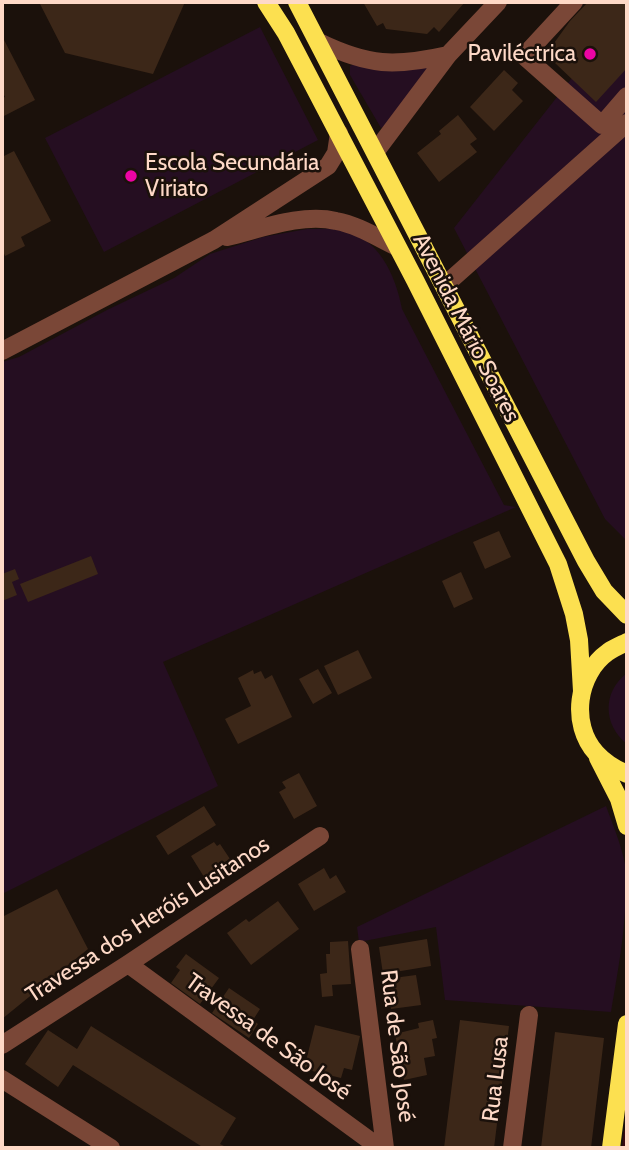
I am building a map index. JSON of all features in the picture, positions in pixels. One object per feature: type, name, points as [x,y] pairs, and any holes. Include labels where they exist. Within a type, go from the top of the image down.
[{"type":"main road","name":"Avenida Mário Soares","points":[[266,2],[286,33],[339,133],[558,564],[574,614],[579,640],[581,723],[586,738],[619,799],[627,825]]},
{"type":"main road","name":"Avenida Mário Soares","points":[[297,2],[590,569],[604,591],[627,615]]},
{"type":"main road","points":[[582,691],[592,669],[607,652],[627,642]]},
{"type":"main road","points":[[595,752],[611,767],[627,774]]},
{"type":"main road","points":[[611,1148],[627,1024]]},
{"type":"street","points":[[376,151],[448,55],[498,2]]},
{"type":"street","points":[[571,3],[524,56],[602,125],[627,96]]},
{"type":"street","points":[[319,42],[347,55],[385,63],[398,64],[448,55]]},
{"type":"street","points":[[445,285],[627,123]]},
{"type":"street","points":[[2,351],[214,240],[328,166],[336,153],[339,133]]},
{"type":"street","points":[[214,240],[300,220],[320,219],[349,224],[397,247]]},
{"type":"street","name":"Travessa dos Heróis Lusitanos","points":[[2,1045],[320,836]]},
{"type":"street","name":"Rua de São José","points":[[360,949],[386,1148]]},
{"type":"street","name":"Travessa de São José","points":[[128,964],[380,1148]]},
{"type":"street","name":"Rua Lusa","points":[[512,1148],[529,1015]]},
{"type":"street","points":[[2,1079],[111,1148]]},
{"type":"shaded area","points":[[627,8],[627,541],[605,519],[454,228]]},
{"type":"shaded area","points":[[260,27],[318,140],[104,252],[45,138]]},
{"type":"shaded area","points":[[354,64],[391,70],[428,67],[381,128],[350,75],[350,66]]},
{"type":"shaded area","points":[[307,229],[336,229],[353,233],[375,248],[390,271],[402,309],[504,505],[516,507],[163,662],[218,786],[2,894],[2,362],[19,357],[174,278],[210,254],[263,237]]},
{"type":"shaded area","points":[[627,673],[627,744],[613,728],[609,708],[613,689]]},
{"type":"shaded area","points":[[606,806],[625,864],[626,882],[622,938],[611,1012],[445,1000],[436,927],[359,942],[357,927]]},
{"type":"building","points":[[39,2],[185,2],[153,74],[65,53]]},
{"type":"building","points":[[363,2],[465,2],[439,32],[434,27],[427,34],[386,29],[383,23],[377,26]]},
{"type":"building","name":"Paviléctrica","points":[[588,2],[627,2],[627,68],[596,102],[555,63],[559,59],[549,50]]},
{"type":"building","points":[[2,36],[35,100],[2,117],[2,98],[5,97],[2,91]]},
{"type":"building","points":[[504,70],[518,83],[512,90],[523,101],[494,131],[470,107]]},
{"type":"building","points":[[458,115],[477,139],[470,144],[477,152],[439,182],[417,153],[441,134],[439,131]]},
{"type":"building","points":[[14,151],[51,221],[21,237],[25,246],[5,256],[2,249],[2,157]]},
{"type":"building","points":[[499,531],[511,557],[485,569],[473,542]]},
{"type":"building","points":[[91,556],[98,574],[28,602],[20,584]]},
{"type":"building","points":[[15,569],[19,579],[12,582],[17,595],[2,601],[2,574]]},
{"type":"building","points":[[461,572],[473,599],[454,608],[442,581]]},
{"type":"building","points":[[358,650],[372,678],[338,695],[324,666]]},
{"type":"building","points":[[318,669],[332,693],[313,704],[299,679]]},
{"type":"building","points":[[253,670],[254,674],[261,671],[265,679],[272,675],[292,717],[238,744],[225,719],[251,706],[238,678]]},
{"type":"building","points":[[299,773],[317,806],[294,819],[279,792],[286,788],[282,782]]},
{"type":"building","points":[[204,806],[216,825],[168,855],[156,836]]},
{"type":"building","points":[[214,842],[217,846],[220,844],[230,859],[225,862],[231,871],[209,885],[191,856]]},
{"type":"building","points":[[324,868],[330,879],[336,875],[346,892],[314,911],[298,884]]},
{"type":"building","points":[[57,889],[88,949],[2,1019],[2,917]]},
{"type":"building","points":[[278,901],[299,929],[251,965],[227,933],[246,919],[249,922]]},
{"type":"building","points":[[427,939],[431,966],[383,974],[379,947]]},
{"type":"building","points":[[348,941],[351,984],[332,985],[333,996],[322,997],[320,974],[327,973],[326,954],[330,954],[330,942]]},
{"type":"building","points":[[186,954],[219,978],[200,1004],[171,983],[180,970],[176,967]]},
{"type":"building","points":[[416,975],[421,1005],[391,1009],[386,979]]},
{"type":"building","points":[[229,988],[260,1009],[253,1020],[258,1024],[249,1038],[212,1013]]},
{"type":"building","points":[[433,1020],[437,1038],[432,1039],[435,1056],[424,1058],[427,1075],[404,1080],[395,1034],[419,1028],[418,1023]]},
{"type":"building","points":[[460,1020],[509,1026],[494,1148],[444,1148]]},
{"type":"building","points":[[315,1025],[360,1036],[352,1070],[344,1068],[341,1078],[304,1069]]},
{"type":"building","points":[[91,1026],[236,1118],[220,1144],[228,1148],[204,1148],[73,1065],[58,1087],[25,1064],[48,1030],[77,1049]]},
{"type":"building","points":[[555,1032],[604,1038],[591,1148],[541,1148]]},
{"type":"waterway","points":[[625,1148],[627,1132]]},
{"type":"place","name":"Paviléctrica","points":[[590,54]]},
{"type":"place","name":"Escola Secundária Viriato","points":[[131,176]]}]
